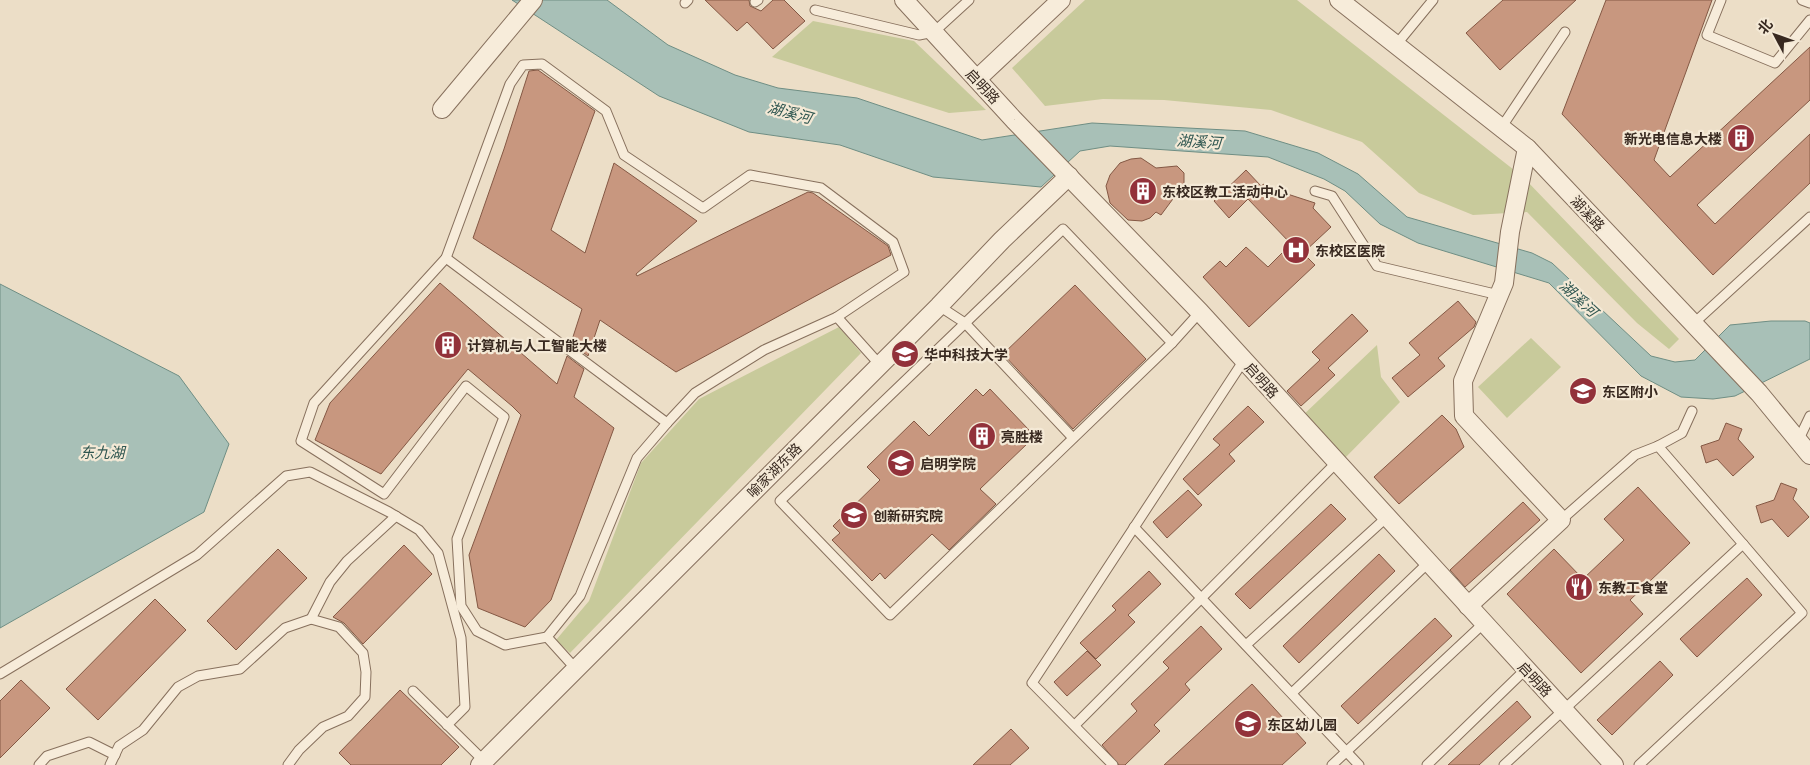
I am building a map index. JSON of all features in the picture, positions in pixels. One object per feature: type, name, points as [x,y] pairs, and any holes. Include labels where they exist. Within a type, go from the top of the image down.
[{"type":"street","points":[[442,109],[533,0]]},
{"type":"street","name":"启明路","points":[[904,0],[1014,120],[1200,312],[1614,765]]},
{"type":"street","points":[[977,79],[1061,0]]},
{"type":"street","name":"湖溪路","points":[[1339,0],[1527,148],[1758,393],[1810,455]]},
{"type":"street","points":[[1468,606],[1561,520],[1464,416],[1463,381],[1502,289],[1510,232],[1527,148]]},
{"type":"street","name":"喻家湖东路","points":[[482,763],[1068,175]]},
{"type":"lane","points":[[815,10],[919,36],[934,32],[969,0]]},
{"type":"lane","points":[[1396,45],[1433,0]]},
{"type":"lane","points":[[1721,0],[1707,35],[1775,62],[1810,20]]},
{"type":"lane","points":[[1802,0],[1810,3]]},
{"type":"lane","points":[[1501,128],[1565,32]]},
{"type":"lane","points":[[542,64],[606,111],[624,155],[703,208],[750,175],[822,188],[894,242],[904,272],[838,317],[764,350],[695,394],[637,458],[580,596],[547,637],[505,645],[477,632],[461,606],[457,539],[504,417],[466,386],[384,494],[301,441],[314,403],[446,258],[510,84],[523,65],[542,64]]},
{"type":"lane","points":[[1315,192],[1332,196],[1377,266],[1502,289]]},
{"type":"lane","points":[[1693,324],[1810,217]]},
{"type":"lane","points":[[1172,343],[1063,229],[780,501],[890,615],[1172,343],[1200,312]]},
{"type":"lane","points":[[446,258],[667,423]]},
{"type":"lane","points":[[939,306],[965,324],[1073,438]]},
{"type":"lane","points":[[838,317],[880,365]]},
{"type":"lane","points":[[1112,765],[1032,683],[1244,360]]},
{"type":"lane","points":[[1561,520],[1635,455],[1658,446],[1682,433],[1692,411]]},
{"type":"lane","points":[[1798,441],[1810,416]]},
{"type":"lane","points":[[1639,765],[1802,613],[1658,446]]},
{"type":"lane","points":[[1075,725],[1201,596],[1337,462]]},
{"type":"lane","points":[[0,674],[197,555],[286,476],[310,472],[396,516],[419,530],[438,553],[461,638],[465,707],[448,725]]},
{"type":"lane","points":[[311,619],[330,582],[347,561],[396,516]]},
{"type":"lane","points":[[1246,645],[1387,517]]},
{"type":"lane","points":[[1134,527],[1359,765]]},
{"type":"lane","points":[[1504,765],[1743,544]]},
{"type":"lane","points":[[1292,693],[1428,562]]},
{"type":"lane","points":[[110,765],[119,746],[151,721],[178,687],[198,676],[240,669],[285,628],[311,619],[339,627],[363,653],[366,672],[365,697],[348,716],[322,727],[298,750],[288,765]]},
{"type":"lane","points":[[1332,765],[1484,623]]},
{"type":"lane","points":[[547,637],[575,668]]},
{"type":"lane","points":[[1427,765],[1526,669]]},
{"type":"lane","points":[[413,691],[448,725],[482,763]]},
{"type":"lane","points":[[39,765],[47,756],[89,742],[115,755]]},
{"type":"green space","points":[[1085,0],[1297,0],[1523,177],[1679,339],[1669,349],[1637,323],[1527,212],[1473,215],[1419,193],[1362,142],[1271,110],[1164,100],[1103,99],[1045,106],[1012,68]]},
{"type":"green space","points":[[813,21],[914,41],[986,110],[949,113],[772,57]]},
{"type":"green space","points":[[839,327],[861,353],[570,653],[556,640],[589,601],[641,463],[699,399]]},
{"type":"green space","points":[[1531,338],[1561,367],[1507,418],[1478,387]]},
{"type":"green space","points":[[1377,345],[1381,377],[1400,402],[1341,462],[1300,418]]},
{"type":"water","name":"湖溪河","points":[[512,0],[607,0],[668,45],[735,75],[778,88],[857,98],[982,140],[1092,123],[1245,131],[1318,153],[1358,174],[1407,217],[1532,253],[1552,263],[1651,356],[1675,362],[1695,360],[1730,325],[1771,321],[1805,321],[1810,323],[1810,359],[1735,396],[1713,399],[1681,397],[1641,376],[1549,283],[1418,243],[1380,224],[1345,191],[1324,179],[1268,157],[1110,146],[1080,151],[1041,187],[933,177],[840,145],[749,132],[659,96]]},
{"type":"water","name":"东九湖","points":[[0,284],[179,376],[229,444],[204,512],[0,628]]},
{"type":"building","points":[[705,0],[749,0],[750,6],[761,11],[773,0],[784,0],[805,21],[773,49],[747,22],[737,31]]},
{"type":"building","points":[[1503,0],[1576,0],[1500,70],[1466,33]]},
{"type":"building","name":"新光电信息大楼","points":[[1606,0],[1712,0],[1654,160],[1670,177],[1810,47],[1810,100],[1697,205],[1715,224],[1810,134],[1810,183],[1713,275],[1562,114]]},
{"type":"building","points":[[538,70],[595,111],[551,230],[585,253],[614,163],[697,221],[636,274],[637,276],[808,192],[813,193],[888,246],[891,255],[676,372],[600,320],[588,356],[571,343],[582,309],[473,238],[529,71]]},
{"type":"building","name":"东校区教工活动中心","points":[[1141,158],[1156,168],[1177,166],[1184,173],[1184,184],[1161,215],[1156,212],[1150,218],[1142,221],[1128,220],[1110,203],[1106,186],[1110,175],[1120,163]]},
{"type":"building","name":"东校区医院","points":[[1246,170],[1261,186],[1264,184],[1269,188],[1315,203],[1313,208],[1331,227],[1303,253],[1315,265],[1249,327],[1203,277],[1220,261],[1226,267],[1246,247],[1268,267],[1291,244],[1248,199],[1229,218],[1214,201]]},
{"type":"building","points":[[440,283],[557,384],[567,356],[584,369],[574,397],[614,428],[551,600],[525,627],[478,608],[469,555],[521,415],[512,406],[468,369],[381,474],[315,440],[330,403]]},
{"type":"building","points":[[1075,285],[1146,359],[1073,429],[1003,354]]},
{"type":"building","points":[[1458,301],[1476,322],[1474,327],[1438,358],[1445,366],[1408,397],[1392,378],[1420,355],[1409,343]]},
{"type":"building","points":[[1352,314],[1368,331],[1328,368],[1335,375],[1301,406],[1287,391],[1320,360],[1312,352]]},
{"type":"building","points":[[976,389],[983,396],[990,389],[1029,430],[1022,437],[1028,443],[980,489],[996,504],[949,550],[932,534],[885,579],[880,573],[872,581],[832,540],[840,533],[833,526],[880,480],[867,467],[914,421],[929,436]]},
{"type":"building","points":[[1248,406],[1264,422],[1229,454],[1235,461],[1198,495],[1183,479],[1220,445],[1213,439]]},
{"type":"building","points":[[1442,415],[1456,429],[1464,447],[1399,504],[1374,477]]},
{"type":"building","points":[[1726,423],[1742,429],[1738,439],[1754,457],[1733,476],[1717,459],[1706,463],[1701,446],[1719,440]]},
{"type":"building","points":[[1781,483],[1797,489],[1793,499],[1809,517],[1788,537],[1772,519],[1761,523],[1756,506],[1774,500]]},
{"type":"building","name":"东教工食堂","points":[[1638,487],[1690,543],[1630,600],[1643,614],[1581,673],[1507,594],[1554,549],[1583,579],[1624,540],[1604,519]]},
{"type":"building","points":[[1188,490],[1202,505],[1167,538],[1153,522]]},
{"type":"building","points":[[1523,502],[1540,520],[1465,587],[1450,570]]},
{"type":"building","points":[[1331,504],[1346,519],[1250,609],[1235,594]]},
{"type":"building","points":[[404,545],[432,574],[363,644],[344,623],[333,617]]},
{"type":"building","points":[[278,549],[307,578],[236,650],[207,621]]},
{"type":"building","points":[[1379,554],[1395,571],[1299,663],[1283,646]]},
{"type":"building","points":[[1149,571],[1161,584],[1128,615],[1135,622],[1096,659],[1080,643],[1116,610],[1112,606]]},
{"type":"building","points":[[1747,578],[1762,595],[1697,657],[1680,639]]},
{"type":"building","points":[[155,599],[186,630],[98,720],[66,689]]},
{"type":"building","points":[[1435,618],[1452,636],[1358,724],[1341,706]]},
{"type":"building","points":[[1201,626],[1222,649],[1185,684],[1190,690],[1154,725],[1160,731],[1125,765],[1119,765],[1102,745],[1137,711],[1131,704],[1169,668],[1163,662]]},
{"type":"building","points":[[1087,651],[1101,665],[1067,696],[1054,682]]},
{"type":"building","points":[[1660,661],[1673,675],[1612,735],[1597,720]]},
{"type":"building","points":[[21,680],[50,708],[0,758],[0,701]]},
{"type":"building","name":"东区幼儿园","points":[[1252,684],[1306,743],[1282,765],[1164,765]]},
{"type":"building","points":[[400,690],[459,747],[441,765],[351,765],[339,753]]},
{"type":"building","points":[[1517,701],[1531,717],[1479,765],[1448,765]]},
{"type":"building","points":[[1011,729],[1029,748],[1010,765],[973,765]]},
{"type":"place","name":"新光电信息大楼","points":[[1741,138]]},
{"type":"place","name":"东校区教工活动中心","points":[[1143,191]]},
{"type":"place","name":"东校区医院","points":[[1296,250]]},
{"type":"place","name":"计算机与人工智能大楼","points":[[448,345]]},
{"type":"place","name":"华中科技大学","points":[[905,354]]},
{"type":"place","name":"东区附小","points":[[1583,391]]},
{"type":"place","name":"亮胜楼","points":[[982,436]]},
{"type":"place","name":"启明学院","points":[[901,463]]},
{"type":"place","name":"创新研究院","points":[[854,515]]},
{"type":"place","name":"东教工食堂","points":[[1579,587]]},
{"type":"place","name":"东区幼儿园","points":[[1248,724]]}]
